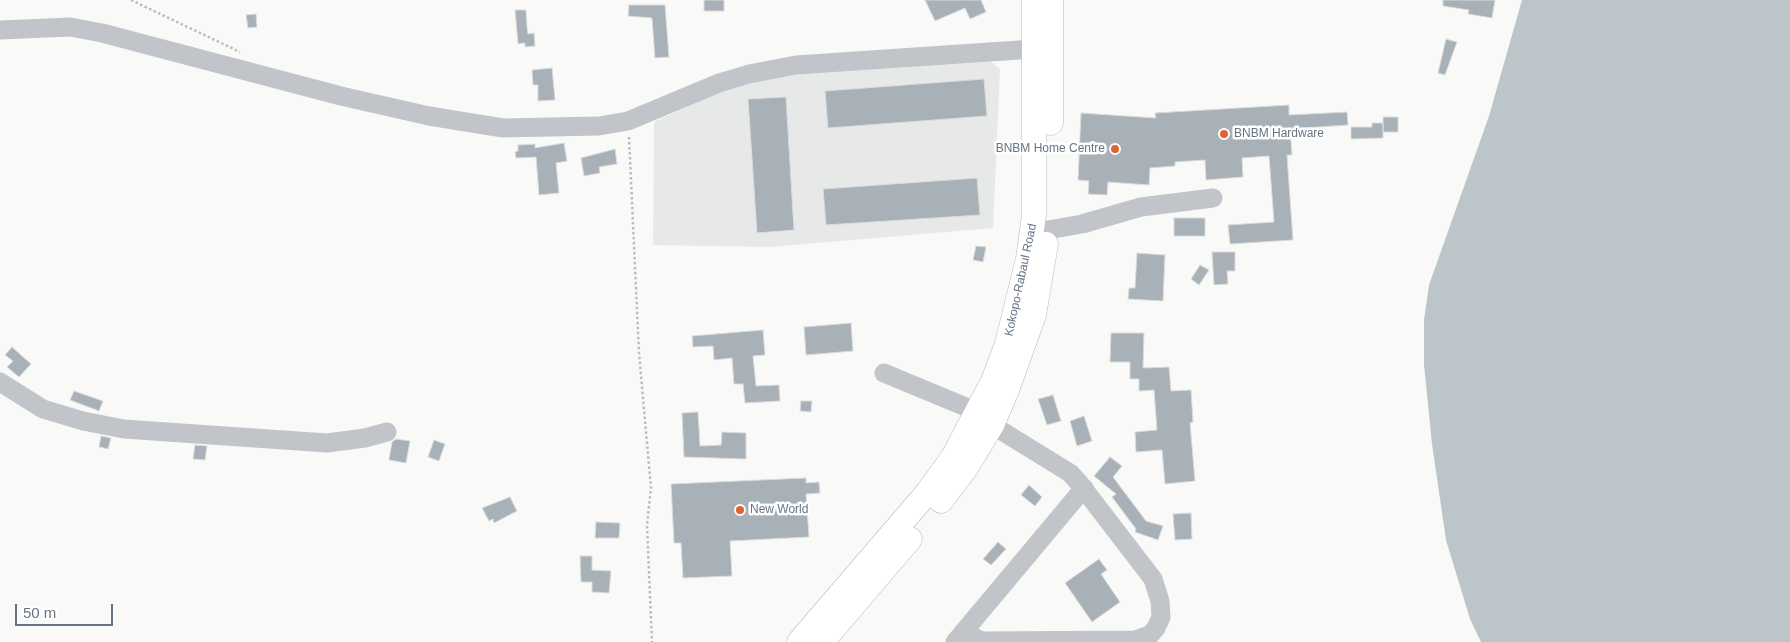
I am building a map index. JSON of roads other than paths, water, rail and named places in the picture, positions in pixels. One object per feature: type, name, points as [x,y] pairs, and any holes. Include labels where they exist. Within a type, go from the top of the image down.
[{"type":"main road","name":"Kokopo-Rabaul Road","points":[[799,642],[927,493],[985,418],[993,381],[1007,344],[1028,259],[1034,215],[1034,0]]},
{"type":"main road","name":"Kokopo-Rabaul Road","points":[[822,642],[938,505],[966,468],[985,418],[1022,351],[1034,315],[1048,230],[1051,161],[1051,0]]},
{"type":"street","points":[[0,30],[70,27],[102,33],[341,96],[429,116],[503,128],[589,126],[628,121],[719,83],[749,74],[796,65],[1034,49]]},
{"type":"street","points":[[1048,230],[1082,224],[1141,207],[1213,198]]},
{"type":"street","points":[[884,373],[985,418],[1070,473],[1084,488],[1153,580],[1160,601],[1161,617],[1156,628],[1150,635],[1135,640],[982,641],[959,637]]},
{"type":"street","points":[[0,382],[43,409],[83,422],[124,429],[327,443],[364,438],[387,432]]},
{"type":"street","points":[[959,637],[1084,488]]},
{"type":"place","name":"BNBM Hardware","points":[[1224,134]]},
{"type":"place","name":"BNBM Home Centre","points":[[1115,149]]},
{"type":"place","name":"New World","points":[[740,510]]}]
